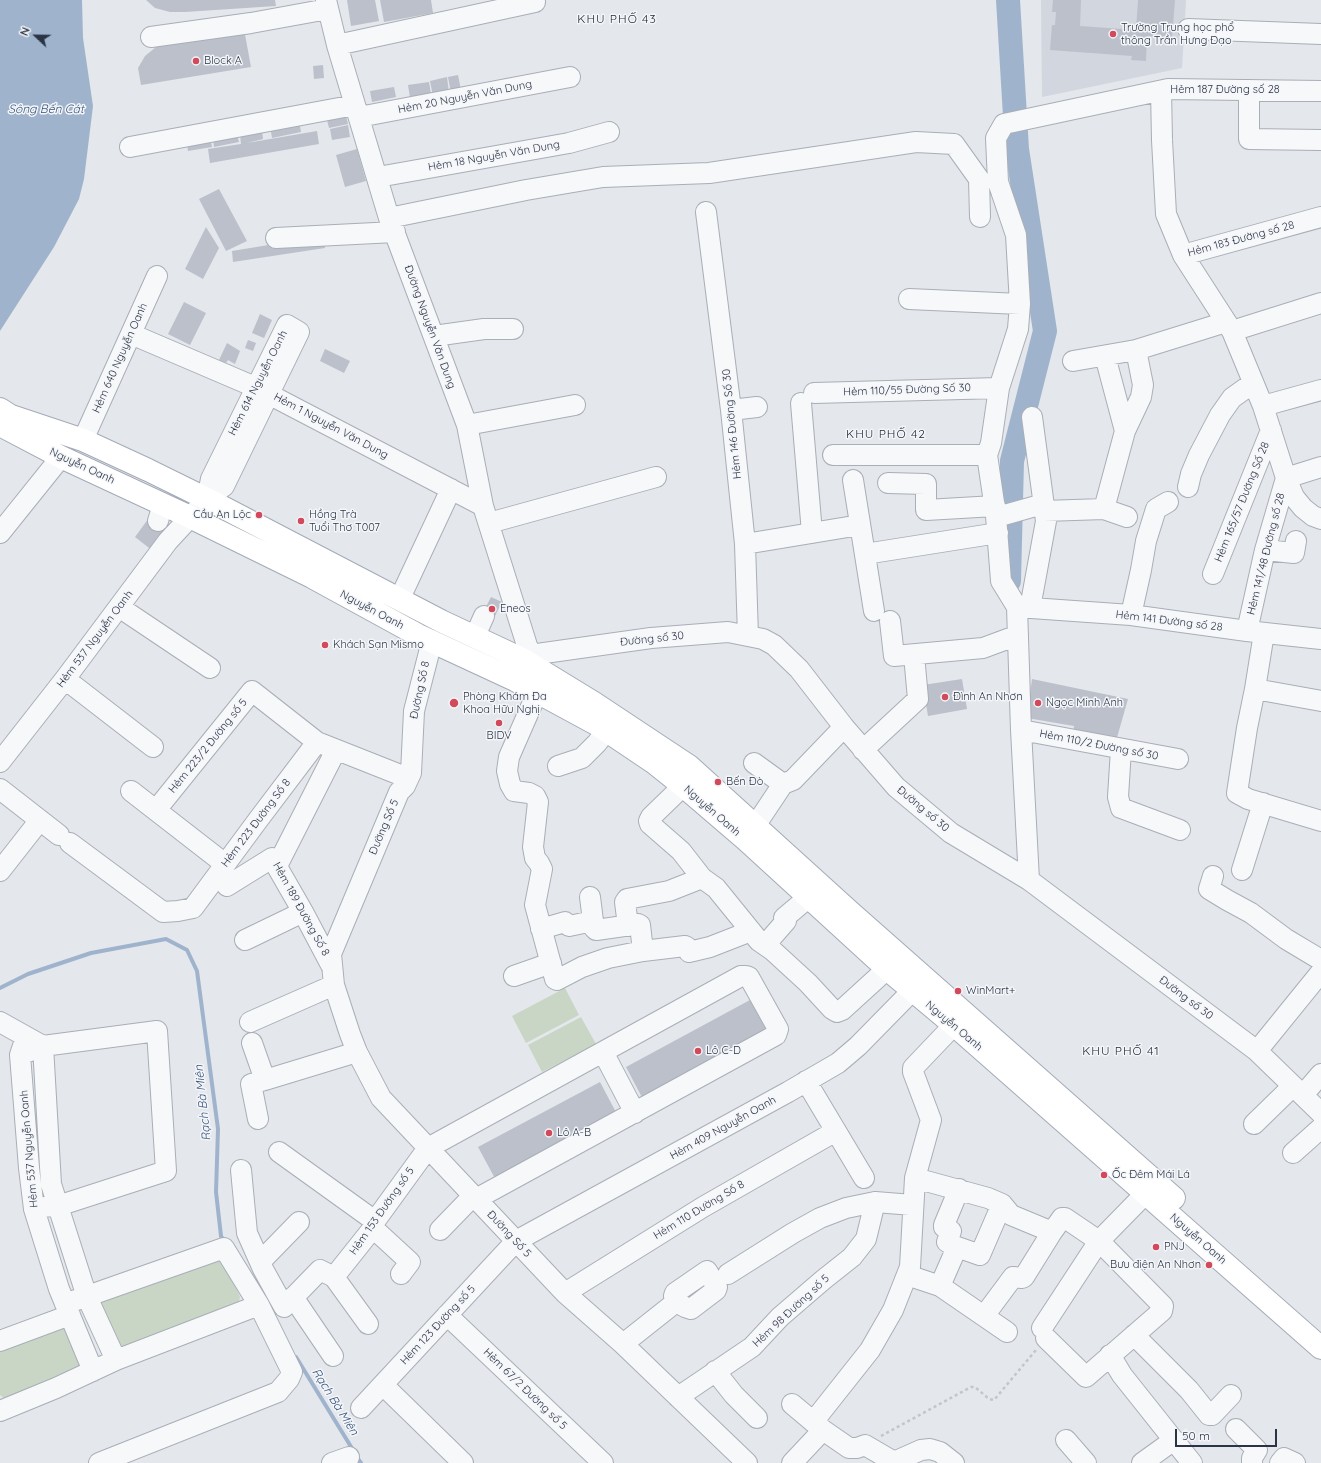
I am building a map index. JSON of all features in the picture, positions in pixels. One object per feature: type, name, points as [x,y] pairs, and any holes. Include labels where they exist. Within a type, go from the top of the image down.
[{"type":"main road","name":"Nguyễn Oanh","points":[[0,409],[11,416],[83,440],[207,499],[478,638],[526,657],[689,766],[1321,1329]]},
{"type":"main road","name":"Nguyễn Oanh","points":[[0,425],[60,457],[163,526],[190,517],[312,577],[384,617],[512,679],[588,720],[653,762],[746,840],[887,969],[954,1025],[1321,1348]]},
{"type":"main road","points":[[432,641],[442,620]]},
{"type":"street","points":[[337,45],[535,2]]},
{"type":"street","points":[[151,37],[250,23],[327,4]]},
{"type":"street","name":"Đường Nguyễn Văn Dung","points":[[327,4],[337,45],[392,225],[467,425],[486,514],[526,657]]},
{"type":"street","points":[[1188,29],[1321,34]]},
{"type":"street","name":"Hẻm 20 Nguyễn Văn Dung","points":[[130,146],[570,77]]},
{"type":"street","name":"Hẻm 187 Đường số 28","points":[[1020,304],[1016,235],[998,182],[996,138],[1004,124],[1168,89],[1321,91]]},
{"type":"street","points":[[1249,90],[1249,139],[1321,140]]},
{"type":"street","name":"Hẻm 183 Đường số 28","points":[[1161,91],[1166,214],[1184,255],[1321,217]]},
{"type":"street","name":"Hẻm 18 Nguyễn Văn Dung","points":[[378,177],[569,143],[609,132]]},
{"type":"street","points":[[276,238],[392,225],[526,190],[603,177],[709,173],[916,142],[954,144],[979,179],[980,217]]},
{"type":"street","name":"Hẻm 146 Đường Số 30","points":[[706,212],[732,410],[745,544],[748,636]]},
{"type":"street","points":[[1184,255],[1229,327],[1263,406],[1286,478],[1294,497],[1303,508],[1313,516],[1321,519]]},
{"type":"street","name":"Hẻm 640 Nguyễn Oanh","points":[[83,440],[157,276]]},
{"type":"street","points":[[909,299],[1020,304],[1018,329],[1000,388],[991,443],[987,455],[1002,516],[1001,581],[1024,607]]},
{"type":"street","points":[[1074,361],[1136,350],[1321,303]]},
{"type":"street","points":[[434,336],[484,329],[513,329]]},
{"type":"street","name":"Hẻm 1 Nguyễn Văn Dung","points":[[131,334],[262,391],[451,489],[486,514]]},
{"type":"street","points":[[1104,509],[1125,431],[1144,385],[1136,350]]},
{"type":"street","points":[[1105,356],[1125,431]]},
{"type":"street","points":[[1188,487],[1191,474],[1199,455],[1220,414],[1232,398],[1253,383]]},
{"type":"street","name":"Hẻm 110/55 Đường Số 30","points":[[812,533],[807,398],[1000,388]]},
{"type":"street","points":[[1263,406],[1321,390]]},
{"type":"street","name":"Hẻm 614 Nguyễn Oanh","points":[[207,499],[211,479],[262,391]]},
{"type":"street","points":[[467,425],[575,405]]},
{"type":"street","points":[[732,410],[757,407]]},
{"type":"street","points":[[1029,880],[1021,730],[1018,635],[1046,521],[1032,417]]},
{"type":"street","name":"Hẻm 165/57 Đường Số 28","points":[[1213,574],[1271,430]]},
{"type":"street","points":[[833,455],[987,455]]},
{"type":"street","points":[[0,533],[60,457]]},
{"type":"street","points":[[1286,478],[1321,467]]},
{"type":"street","points":[[486,514],[656,477]]},
{"type":"street","name":"Hẻm 141/48 Đường số 28","points":[[1263,803],[1248,799],[1237,793],[1247,728],[1255,689],[1255,632],[1265,550],[1286,478]]},
{"type":"street","points":[[853,480],[865,554],[894,656],[983,648],[1018,635]]},
{"type":"street","points":[[888,483],[926,484],[926,510],[1002,516]]},
{"type":"street","points":[[400,598],[451,489]]},
{"type":"street","name":"Hẻm 537 Nguyễn Oanh","points":[[2,755],[65,679],[119,607],[163,526],[190,517],[207,499]]},
{"type":"street","points":[[1131,615],[1146,541],[1154,515],[1156,509],[1168,502]]},
{"type":"street","points":[[865,554],[1032,508],[1104,509],[1127,517]]},
{"type":"street","points":[[745,544],[860,525]]},
{"type":"street","points":[[1265,550],[1294,553],[1296,541]]},
{"type":"street","points":[[119,607],[210,668]]},
{"type":"street","name":"Hẻm 141 Đường số 28","points":[[1024,607],[1131,615],[1255,632],[1321,639]]},
{"type":"street","points":[[478,638],[488,618]]},
{"type":"street","name":"Đường số 30","points":[[526,657],[651,638],[728,632],[763,639],[774,645],[799,668],[844,727],[896,787],[951,833],[1029,880],[1257,1051],[1321,1113]]},
{"type":"street","name":"Đường Số 8","points":[[407,782],[411,773],[414,711],[432,641]]},
{"type":"street","points":[[863,750],[918,699],[914,655]]},
{"type":"street","points":[[512,679],[526,657]]},
{"type":"street","points":[[65,679],[153,747]]},
{"type":"street","points":[[1255,689],[1321,701]]},
{"type":"street","name":"Hẻm 223/2 Đường số 5","points":[[156,810],[252,691],[317,742]]},
{"type":"street","points":[[537,693],[509,757],[507,771],[512,789],[517,792],[529,793],[535,796],[538,802],[533,847],[535,858],[542,869],[535,905],[554,972]]},
{"type":"street","points":[[755,826],[783,784],[793,780],[844,727]]},
{"type":"street","name":"Hẻm 110/2 Đường số 30","points":[[1021,730],[1178,759]]},
{"type":"street","points":[[558,766],[582,758],[598,743],[606,731]]},
{"type":"street","points":[[317,742],[407,782]]},
{"type":"street","name":"Hẻm 223 Đường Số 8","points":[[40,820],[163,912],[193,908],[317,742]]},
{"type":"street","points":[[1121,749],[1118,797],[1121,808],[1180,830]]},
{"type":"street","points":[[277,866],[336,750]]},
{"type":"street","points":[[754,763],[783,784]]},
{"type":"street","name":"Đường Số 5","points":[[407,782],[408,794],[339,959],[331,965],[334,985],[357,1052],[381,1098],[565,1294],[623,1344],[678,1397],[733,1459]]},
{"type":"street","points":[[683,786],[651,818],[650,824],[681,851],[702,878],[716,888],[763,942],[837,1012],[842,1010],[887,969]]},
{"type":"street","points":[[0,789],[40,820],[0,871]]},
{"type":"street","points":[[131,790],[225,864]]},
{"type":"street","points":[[1242,870],[1263,803],[1321,821]]},
{"type":"street","name":"Hẻm 189 Đường Số 8","points":[[227,886],[272,858],[331,965]]},
{"type":"street","points":[[1213,876],[1209,889],[1251,913],[1286,939],[1321,960]]},
{"type":"street","points":[[628,926],[625,902],[626,899],[669,891],[702,878]]},
{"type":"street","points":[[590,897],[594,928],[596,930],[638,924],[640,925],[643,951]]},
{"type":"street","points":[[514,976],[554,972],[582,967],[608,958],[643,951],[685,946],[689,952],[710,947],[763,942],[786,921],[784,918],[809,897]]},
{"type":"street","points":[[245,940],[303,912]]},
{"type":"street","points":[[541,929],[565,922],[569,926],[593,921]]},
{"type":"street","points":[[1257,1051],[1321,972]]},
{"type":"street","points":[[428,1148],[741,976],[749,977],[778,1029],[776,1035],[635,1113],[475,1197],[440,1230]]},
{"type":"street","points":[[250,1022],[334,985]]},
{"type":"street","name":"Hẻm 409 Nguyễn Oanh","points":[[516,1241],[838,1063],[858,1046],[912,991]]},
{"type":"street","points":[[0,1022],[30,1046],[156,1031],[166,1171],[67,1203],[34,1209]]},
{"type":"street","points":[[792,1463],[870,1350],[893,1310],[909,1271],[915,1178],[931,1120],[913,1072],[913,1068],[954,1025]]},
{"type":"street","points":[[252,1043],[265,1080]]},
{"type":"street","name":"Hẻm 537 Nguyễn Oanh","points":[[30,1046],[50,1184],[87,1297],[116,1360]]},
{"type":"street","name":"Hẻm 537 Nguyễn Oanh","points":[[30,1046],[29,1168],[34,1209],[59,1289],[93,1371]]},
{"type":"street","points":[[258,1119],[251,1084],[357,1052]]},
{"type":"street","points":[[603,1052],[635,1113]]},
{"type":"street","points":[[1254,1124],[1321,1074]]},
{"type":"street","points":[[806,1082],[864,1178]]},
{"type":"street","points":[[1293,1153],[1321,1128]]},
{"type":"street","name":"Hẻm 110 Đường Số 8","points":[[565,1294],[703,1206],[836,1131]]},
{"type":"street","name":"Hẻm 153 Đường số 5","points":[[334,1277],[374,1225],[428,1148]]},
{"type":"street","points":[[280,1152],[374,1225],[410,1262],[401,1274]]},
{"type":"street","points":[[241,1170],[248,1233],[260,1262],[284,1307],[320,1270],[334,1277],[368,1324]]},
{"type":"street","points":[[915,1178],[959,1189],[1002,1204],[1011,1215],[1052,1232]]},
{"type":"street","points":[[959,1189],[944,1225],[944,1228],[951,1231],[947,1242],[957,1247],[980,1255],[1002,1204]]},
{"type":"street","points":[[984,1316],[1014,1276],[1024,1277],[1052,1232],[1062,1218],[1065,1218],[1099,1241],[1163,1306],[1162,1311],[1086,1377],[1044,1333],[1099,1241],[1146,1193]]},
{"type":"street","points":[[728,1274],[820,1218],[846,1208],[875,1202],[913,1205]]},
{"type":"street","name":"Hẻm 98 Đường số 5","points":[[678,1397],[752,1347],[780,1317],[852,1257],[866,1239],[875,1202]]},
{"type":"street","points":[[260,1262],[299,1222]]},
{"type":"street","name":"Hẻm 123 Đường số 5","points":[[361,1408],[516,1241]]},
{"type":"street","points":[[940,1286],[957,1247]]},
{"type":"street","points":[[0,1341],[67,1310],[87,1297],[224,1248],[259,1305],[292,1372],[289,1379],[278,1392],[99,1463]]},
{"type":"street","points":[[909,1271],[940,1286],[1007,1332]]},
{"type":"street","points":[[293,1297],[333,1356]]},
{"type":"street","points":[[623,1344],[676,1302]]},
{"type":"street","points":[[0,1411],[56,1388],[116,1360],[259,1305]]},
{"type":"street","name":"Hẻm 67/2 Đường số 5","points":[[448,1315],[603,1463]]},
{"type":"street","points":[[1134,1335],[1189,1390],[1209,1415],[1212,1415],[1232,1394]]},
{"type":"street","points":[[1110,1355],[1122,1375],[1192,1463]]},
{"type":"street","points":[[715,1371],[734,1395],[757,1418]]},
{"type":"street","points":[[383,1385],[451,1459]]},
{"type":"street","points":[[792,1404],[818,1426],[849,1448],[857,1448],[865,1445],[894,1462],[922,1450],[930,1450],[940,1452],[954,1463]]},
{"type":"street","points":[[1236,1429],[1258,1450],[1252,1459],[1252,1463]]},
{"type":"street","points":[[1066,1440],[1086,1463]]},
{"type":"street","points":[[1142,1463],[1174,1440]]},
{"type":"street","points":[[1280,1463],[1284,1458],[1295,1463]]},
{"type":"path","points":[[865,1445],[971,1387],[976,1387],[989,1399],[994,1400],[1044,1333]]},
{"type":"shaded area","name":"Trường Trung học phổ thông Trần Hưng Đạo","points":[[1041,0],[1186,0],[1182,68],[1042,97]]},
{"type":"green space","points":[[565,988],[579,1015],[526,1043],[512,1016]]},
{"type":"green space","points":[[581,1017],[596,1044],[542,1072],[528,1045]]},
{"type":"green space","points":[[221,1259],[224,1262],[240,1297],[239,1302],[235,1306],[120,1351],[97,1308],[100,1299]]},
{"type":"green space","points":[[66,1325],[82,1365],[76,1370],[5,1399],[0,1395],[0,1347]]},
{"type":"water","name":"Sông Bến Cát","points":[[0,0],[82,0],[83,38],[93,106],[84,179],[79,199],[54,247],[0,331]]},
{"type":"building","points":[[146,0],[275,0],[276,6],[170,12],[155,8]]},
{"type":"building","points":[[347,0],[375,0],[379,21],[351,26]]},
{"type":"building","points":[[380,0],[431,0],[433,13],[384,22]]},
{"type":"building","points":[[1053,0],[1081,0],[1080,26],[1136,30],[1138,0],[1175,0],[1172,38],[1147,36],[1146,61],[1131,60],[1132,56],[1050,50],[1052,25],[1055,25],[1056,12],[1052,12]]},
{"type":"building","name":"Block A","points":[[244,29],[251,67],[141,85],[138,68],[145,56],[156,47],[171,41]]},
{"type":"building","points":[[323,65],[324,78],[314,79],[313,66]]},
{"type":"building","points":[[458,75],[461,90],[451,93],[448,77]]},
{"type":"building","points":[[447,77],[449,93],[433,96],[430,81]]},
{"type":"building","points":[[429,82],[431,94],[410,98],[408,85]]},
{"type":"building","points":[[394,87],[396,97],[372,102],[370,91]]},
{"type":"building","points":[[346,116],[348,124],[329,128],[327,120]]},
{"type":"building","points":[[299,120],[301,132],[272,138],[270,126]]},
{"type":"building","points":[[348,125],[350,137],[332,140],[330,129]]},
{"type":"building","points":[[262,130],[263,139],[247,143],[317,131],[319,144],[210,163],[208,149],[241,144],[240,134]]},
{"type":"building","points":[[237,135],[239,142],[214,147],[213,139]]},
{"type":"building","points":[[210,138],[212,147],[188,151],[187,142]]},
{"type":"building","points":[[357,149],[366,181],[345,187],[336,155]]},
{"type":"building","points":[[219,189],[247,241],[226,251],[199,199]]},
{"type":"building","points":[[206,227],[219,248],[203,279],[185,269]]},
{"type":"building","points":[[323,236],[325,248],[233,262],[232,251]]},
{"type":"building","points":[[184,302],[206,313],[190,345],[168,334]]},
{"type":"building","points":[[260,314],[272,320],[264,338],[252,333]]},
{"type":"building","points":[[248,340],[256,343],[253,351],[245,348]]},
{"type":"building","points":[[227,343],[240,351],[235,364],[228,360],[226,363],[219,360]]},
{"type":"building","points":[[325,349],[350,361],[344,373],[320,361]]},
{"type":"building","points":[[151,515],[169,529],[153,551],[135,537]]},
{"type":"building","name":"Eneos","points":[[491,597],[502,602],[493,620],[482,615]]},
{"type":"building","name":"Đình An Nhơn","points":[[962,679],[967,709],[928,716],[923,685]]},
{"type":"building","points":[[1032,679],[1128,699],[1116,741],[1073,734],[1074,726],[1027,718]]},
{"type":"building","name":"Lô C-D","points":[[750,1000],[769,1035],[645,1103],[626,1067]]},
{"type":"building","name":"Lô A-B","points":[[600,1082],[619,1118],[498,1184],[478,1147]]},
{"type":"waterway","points":[[1008,0],[1017,149],[1045,331],[1012,461],[1009,581]]},
{"type":"waterway","name":"Rạch Bà Miên","points":[[0,988],[28,974],[91,953],[166,939],[187,950],[197,971],[218,1129],[216,1192],[221,1236],[225,1243]]},
{"type":"waterway","name":"Rạch Bà Miên","points":[[296,1357],[353,1450]]},
{"type":"waterway","name":"Rạch Bà Miên","points":[[356,1456],[361,1463]]},
{"type":"place","name":"Trường Trung học phổ thông Trần Hưng Đạo","points":[[1113,34]]},
{"type":"place","name":"Block A","points":[[196,61]]},
{"type":"place","name":"Cầu An Lộc","points":[[259,515]]},
{"type":"place","name":"Hồng Trà Tuổi Thơ T007","points":[[301,521]]},
{"type":"place","name":"Eneos","points":[[492,609]]},
{"type":"place","name":"Khách Sạn Mismo","points":[[325,645]]},
{"type":"place","name":"Đình An Nhơn","points":[[945,697]]},
{"type":"place","name":"Phòng Khám Đa Khoa Hữu Nghị","points":[[454,703]]},
{"type":"place","name":"Ngọc Minh Anh","points":[[1038,703]]},
{"type":"place","name":"BIDV","points":[[499,723]]},
{"type":"place","name":"Bến Đò","points":[[718,782]]},
{"type":"place","name":"WinMart+","points":[[958,991]]},
{"type":"place","name":"Lô C-D","points":[[698,1051]]},
{"type":"place","name":"Lô A-B","points":[[549,1133]]},
{"type":"place","name":"Ốc Đêm Mái Lá","points":[[1104,1175]]},
{"type":"place","name":"PNJ","points":[[1156,1247]]},
{"type":"place","name":"Bưu điện An Nhơn","points":[[1209,1265]]},
{"type":"district","name":"KHU PHỐ 43","points":[[617,19]]},
{"type":"district","name":"KHU PHỐ 42","points":[[886,434]]},
{"type":"district","name":"KHU PHỐ 41","points":[[1121,1051]]}]
